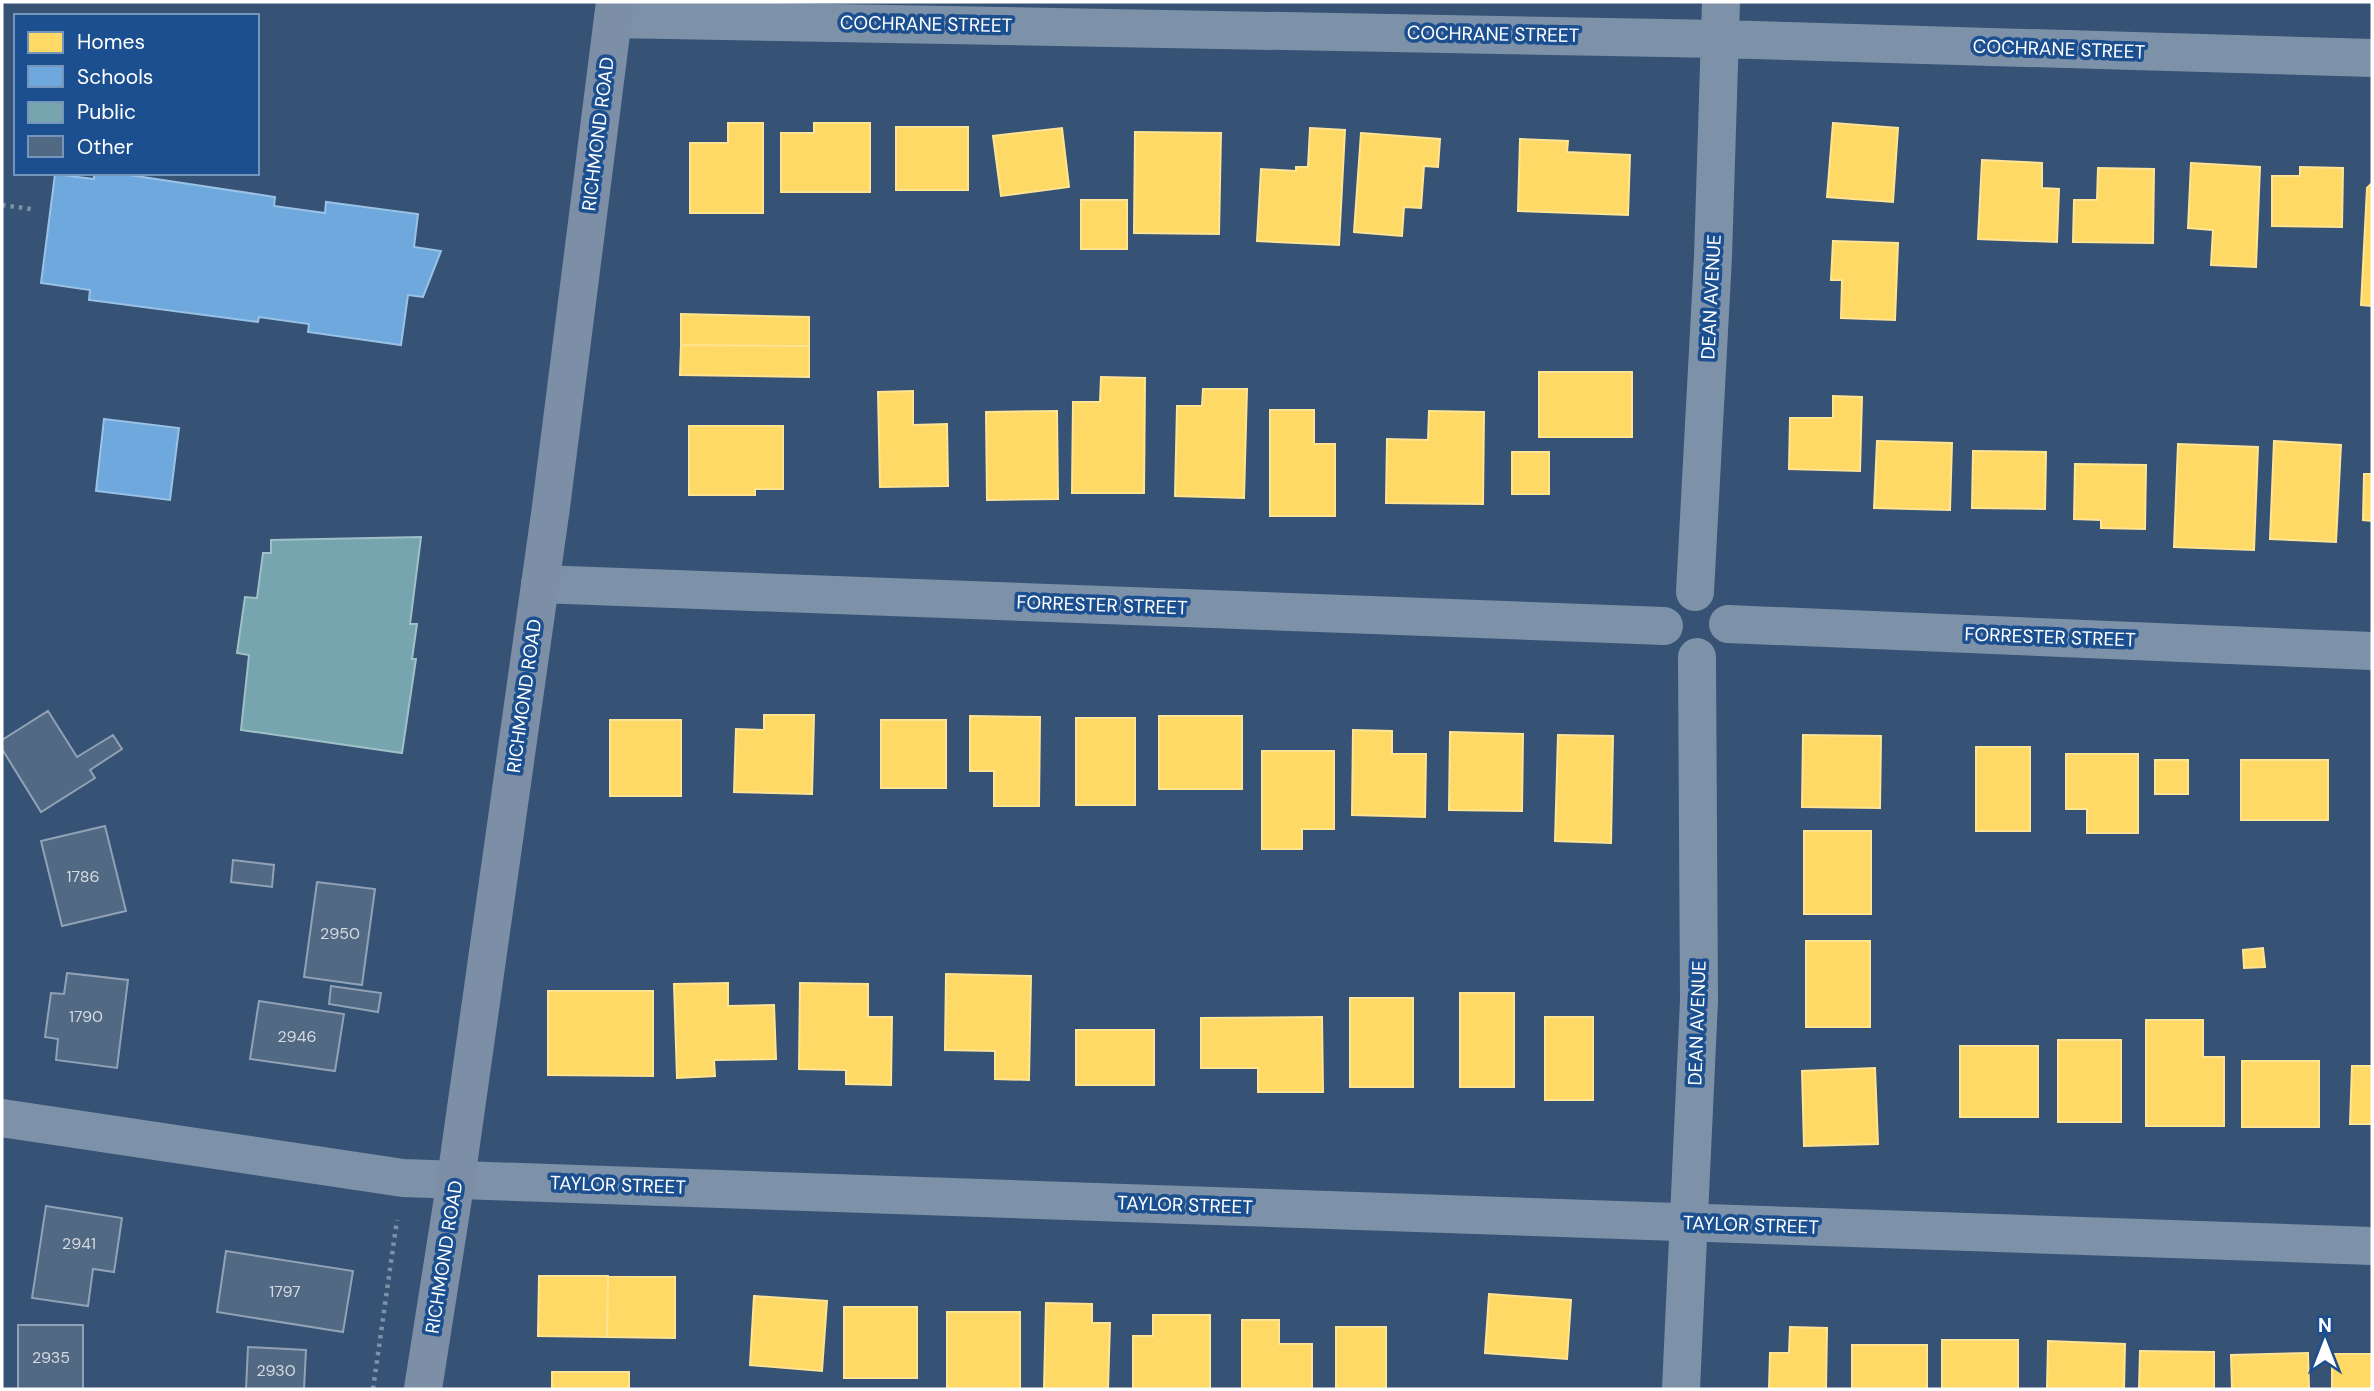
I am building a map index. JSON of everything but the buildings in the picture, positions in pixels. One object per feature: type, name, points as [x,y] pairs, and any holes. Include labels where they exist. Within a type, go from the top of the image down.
[{"type":"main road","name":"RICHMOND ROAD","points":[[423,1389],[456,1179],[540,584],[614,10]]},
{"type":"street","name":"COCHRANE STREET","points":[[614,10],[1720,20],[2372,58]]},
{"type":"street","name":"DEAN AVENUE","points":[[1695,592],[1713,257],[1720,20]]},
{"type":"street","name":"FORRESTER STREET","points":[[540,584],[1664,626]]},
{"type":"street","points":[[1695,592],[1711,597],[1723,608],[1728,624],[1724,640],[1713,652],[1697,657],[1681,653],[1668,642],[1664,626],[1667,609],[1679,597],[1695,592]]},
{"type":"street","name":"FORRESTER STREET","points":[[1728,624],[2372,651]]},
{"type":"street","name":"DEAN AVENUE","points":[[1681,1389],[1699,1001],[1697,657]]},
{"type":"street","name":"TAYLOR STREET","points":[[2,1118],[403,1178],[2372,1246]]},
{"type":"path","points":[[2,205],[31,209]]},
{"type":"path","points":[[373,1389],[397,1221]]}]
